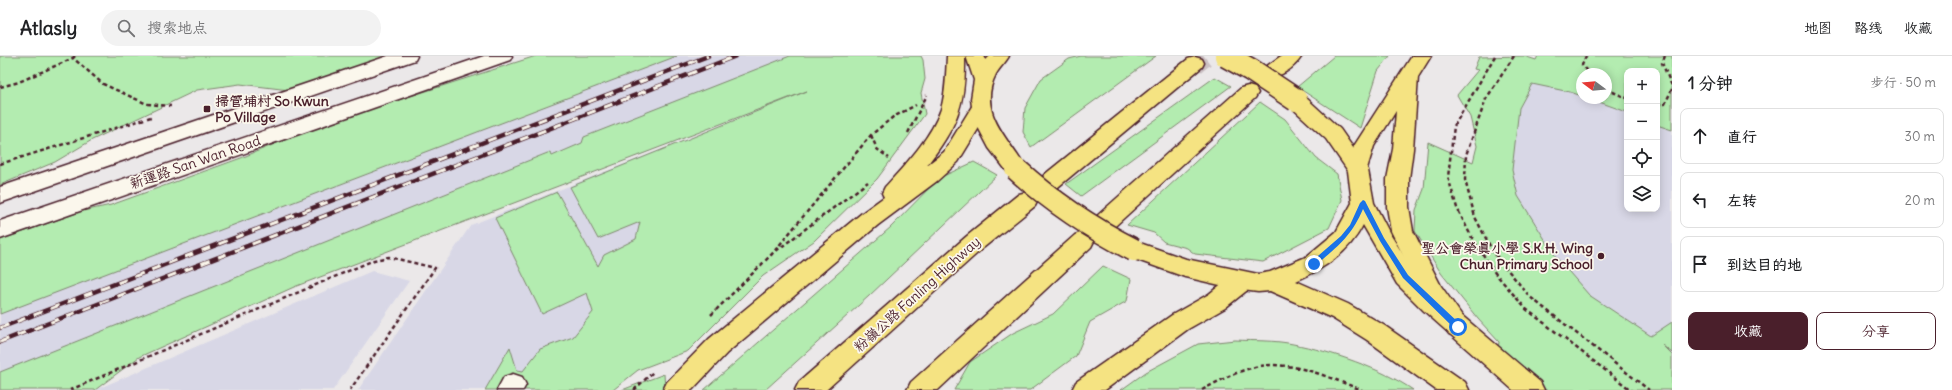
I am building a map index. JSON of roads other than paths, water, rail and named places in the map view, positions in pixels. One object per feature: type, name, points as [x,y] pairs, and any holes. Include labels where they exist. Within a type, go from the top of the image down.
[{"type":"main road","points":[[870,219],[906,178],[930,145],[948,114],[955,86],[956,56]]},
{"type":"main road","points":[[975,56],[983,79]]},
{"type":"main road","points":[[676,390],[718,346],[870,219],[930,175],[951,156],[967,133],[981,108],[983,79],[987,71],[1000,56]]},
{"type":"main road","points":[[1226,56],[1269,81],[1296,100],[1333,134],[1358,170]]},
{"type":"main road","points":[[1274,71],[1293,56]]},
{"type":"main road","points":[[1422,56],[1395,94],[1364,146],[1358,170],[1363,203],[1382,240],[1405,276],[1458,327],[1531,390]]},
{"type":"main road","points":[[1051,181],[1195,63]]},
{"type":"main road","points":[[1408,77],[1403,149],[1398,180],[1398,207],[1402,230],[1433,293],[1458,327]]},
{"type":"main road","points":[[1106,221],[1248,93]]},
{"type":"main road","points":[[981,108],[993,138],[1016,169],[1074,216],[1111,239],[1134,250],[1185,268],[1242,281],[1272,282],[1340,311],[1376,333],[1456,390]]},
{"type":"main road","name":"粉嶺公路 Fanling Highway","points":[[808,390],[975,242],[1027,200]]},
{"type":"main road","points":[[1272,282],[1314,264],[1344,238],[1352,226],[1363,203]]},
{"type":"main road","points":[[920,390],[1083,241]]},
{"type":"main road","points":[[1085,390],[1180,322],[1217,301],[1242,281]]},
{"type":"street","points":[[0,194],[408,56]]},
{"type":"street","name":"新運路 San Wan Road","points":[[0,230],[503,56]]},
{"type":"tunnel","points":[[1195,63],[1204,56]]},
{"type":"railway","points":[[0,328],[708,56]]},
{"type":"railway","points":[[0,342],[736,56]]},
{"type":"place","name":"掃管埔村 So Kwun Po Village","points":[[207,109]]},
{"type":"place","name":"聖公會榮真小學 S.K.H. Wing Chun Primary School","points":[[1601,256]]}]
